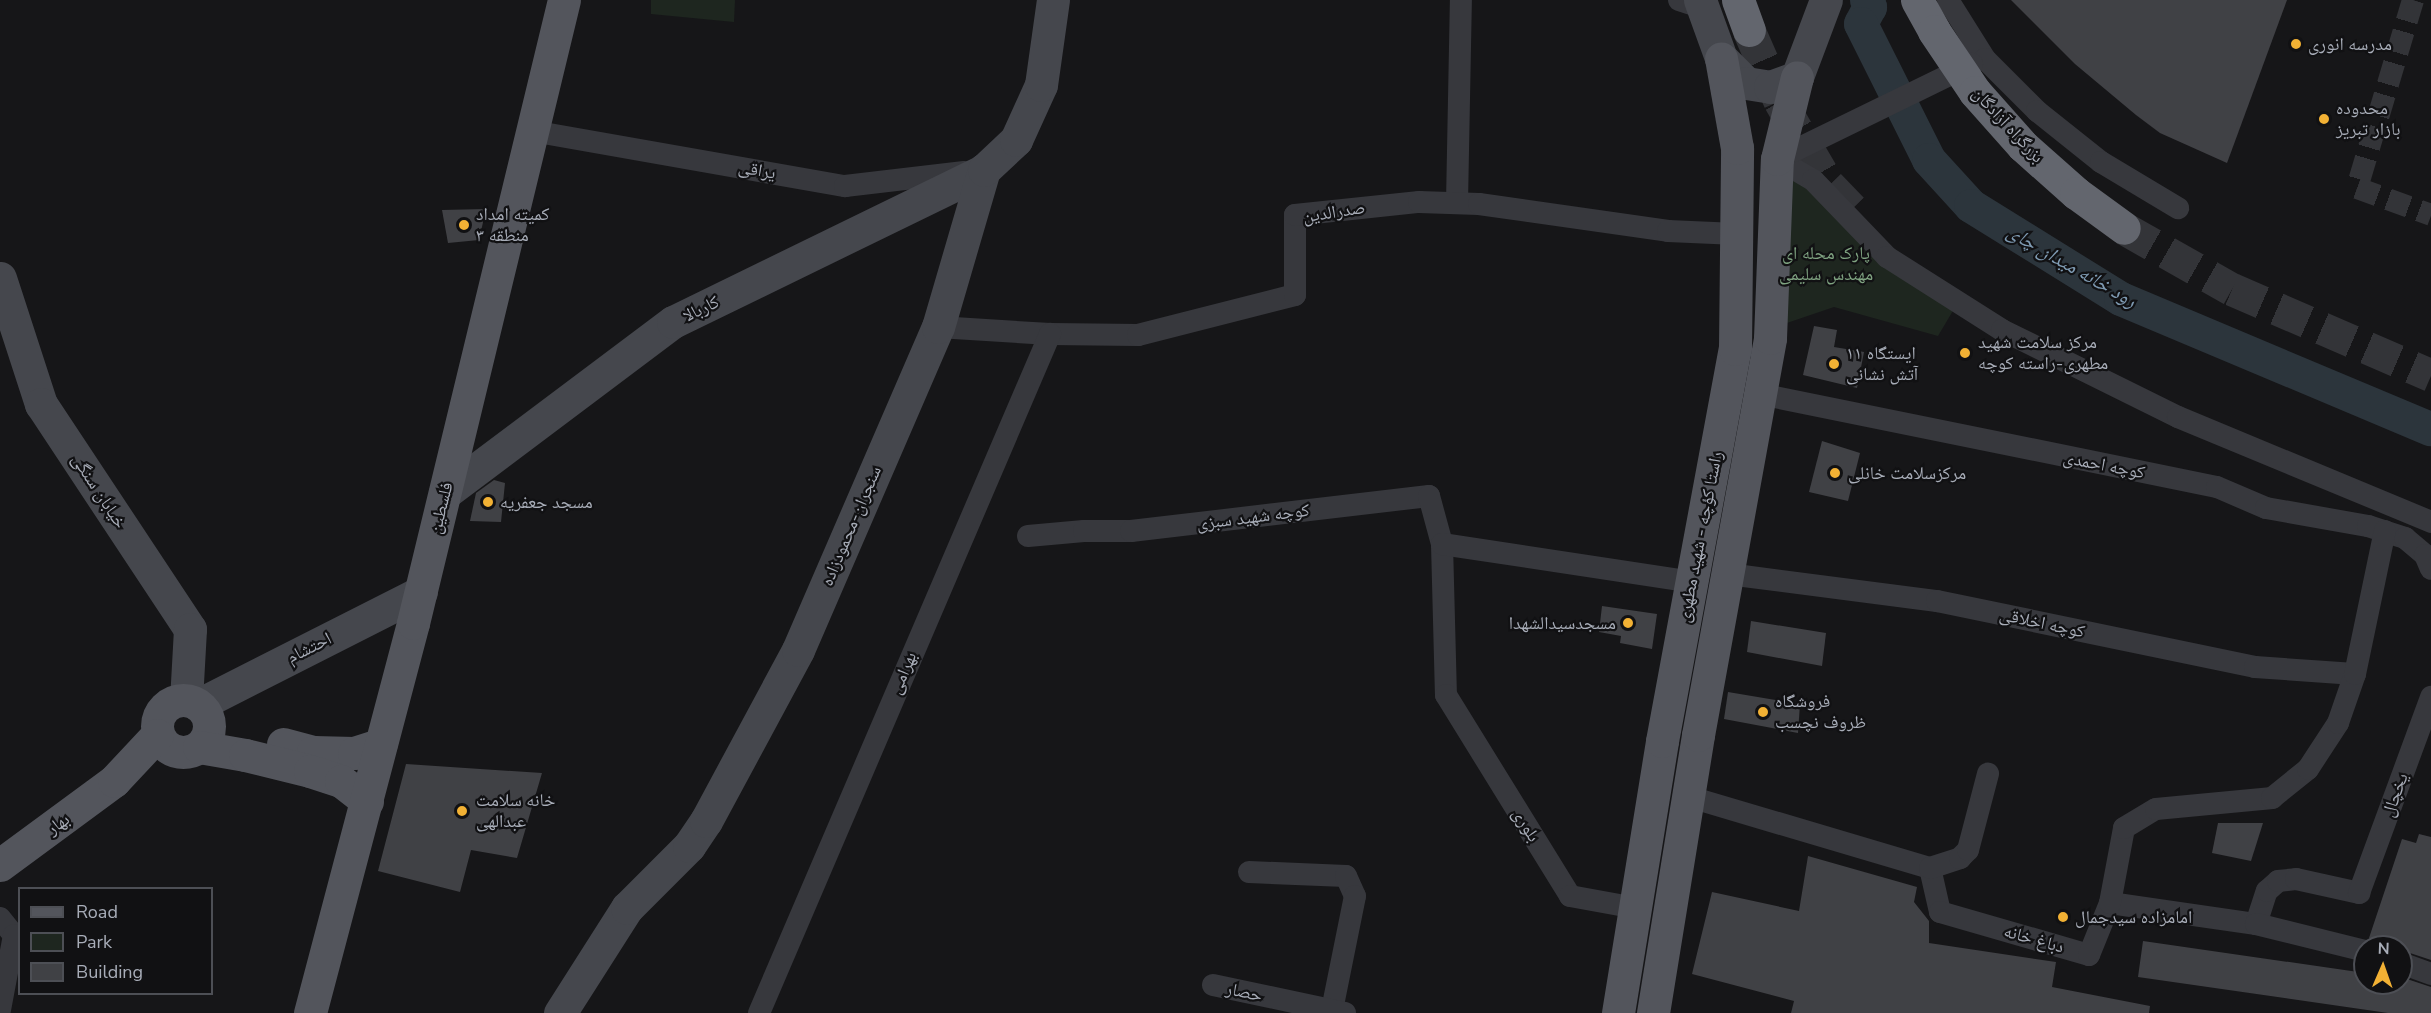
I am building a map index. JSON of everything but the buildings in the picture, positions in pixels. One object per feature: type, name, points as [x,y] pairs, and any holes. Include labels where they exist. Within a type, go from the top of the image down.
[{"type":"highway","name":"بزرگراه آزادگان","points":[[1917,0],[1934,31],[1975,92],[2023,146],[2076,193],[2124,228]]},
{"type":"main road","name":"فلسطین","points":[[310,1013],[421,592],[564,0]]},
{"type":"main road","name":"راستا کؤچه - شهید مطهری","points":[[1618,1013],[1662,741],[1733,359],[1737,160],[1721,58]]},
{"type":"main road","name":"راستا کؤچه - شهید مطهری","points":[[1653,1013],[1690,797],[1698,735],[1770,338],[1776,236],[1777,159],[1797,76]]},
{"type":"main road","points":[[1737,160],[1745,145],[1757,140],[1767,143],[1777,159]]},
{"type":"main road","points":[[1737,234],[1776,236]]},
{"type":"main road","points":[[1733,359],[1762,379]]},
{"type":"main road","points":[[188,728],[253,735],[313,752],[354,753],[381,744]]},
{"type":"main road","points":[[188,728],[245,755],[342,781],[367,801]]},
{"type":"main road","name":"بهار","points":[[0,865],[188,728]]},
{"type":"street","points":[[984,170],[1016,140],[1041,85],[1053,0]]},
{"type":"street","points":[[1457,203],[1461,0]]},
{"type":"street","points":[[1694,3],[1721,58],[1746,83],[1770,87],[1797,76],[1826,0]]},
{"type":"street","points":[[1948,0],[1984,58],[2037,111],[2101,162],[2178,208]]},
{"type":"street","points":[[1777,159],[1984,58]]},
{"type":"street","name":"یراقی","points":[[532,131],[845,186],[984,170]]},
{"type":"street","points":[[1777,159],[1813,180],[1887,256],[2002,330],[2178,417],[2431,522]]},
{"type":"street","name":"سنجران-محمودزاده","points":[[565,1011],[627,909],[689,846],[706,821],[798,650],[938,327],[984,170]]},
{"type":"street","name":"کاربالا","points":[[445,493],[673,322],[984,170]]},
{"type":"street","name":"صدرالدین","points":[[938,327],[1050,334],[1138,335],[1295,295],[1295,214],[1419,202],[1457,203],[1668,231],[1737,234]]},
{"type":"street","name":"خیابان سنگی","points":[[0,278],[41,404],[190,628],[188,728]]},
{"type":"street","name":"بهرامی","points":[[759,1013],[1050,334]]},
{"type":"street","name":"کوچه احمدی","points":[[1762,379],[2217,488],[2266,508],[2368,526],[2405,538],[2425,555],[2431,569]]},
{"type":"street","name":"کوچه شهید سبزی","points":[[1029,536],[1084,531],[1131,531],[1429,496],[1442,544],[1446,695]]},
{"type":"street","points":[[2353,948],[2256,924],[2110,903],[2124,828],[2156,809],[2272,798],[2308,769],[2338,723],[2355,674],[2385,531]]},
{"type":"street","points":[[1442,544],[1692,582]]},
{"type":"street","name":"کوچه اخلاقی","points":[[1728,574],[1937,601],[2255,667],[2355,674]]},
{"type":"street","name":"احتشام","points":[[188,728],[421,592]]},
{"type":"street","name":"بلوری","points":[[1446,695],[1570,896],[1636,908]]},
{"type":"street","name":"یخچال","points":[[2256,924],[2267,891],[2277,881],[2296,879],[2360,892],[2431,697]]},
{"type":"street","points":[[1690,797],[1930,868],[1960,858],[1968,850],[1988,774]]},
{"type":"street","name":"دباغ خانه","points":[[1930,868],[1940,912],[2089,955],[2110,903]]},
{"type":"street","points":[[1249,872],[1346,876],[1355,896],[1339,1011]]},
{"type":"street","points":[[0,918],[14,935],[0,1010]]},
{"type":"street","points":[[2413,967],[2431,974]]},
{"type":"street","name":"حصار","points":[[1213,985],[1339,1011]]},
{"type":"green space","points":[[651,0],[735,0],[734,22],[651,14]]},
{"type":"green space","name":"پارک محله ای مهندس سلیمی","points":[[1784,175],[1793,178],[1954,309],[1938,336],[1834,307],[1781,325]]},
{"type":"waterway","name":"رود خانه میدان چای","points":[[1867,0],[1870,7],[1861,24],[1929,160],[1971,206],[2121,299],[2431,429]]},
{"type":"tunnel","points":[[2413,0],[2357,188],[2431,215]]},
{"type":"tunnel","points":[[1749,30],[1780,101],[1829,185],[1852,209]]},
{"type":"tunnel","points":[[2124,228],[2232,289],[2431,375]]},
{"type":"place","name":"مدرسه انوری","points":[[2296,44]]},
{"type":"place","name":"محدوده بازار تبریز","points":[[2324,119]]},
{"type":"place","name":"کمیته امداد منطقه ۳","points":[[464,225]]},
{"type":"place","name":"مرکز سلامت شهید مطهری-راسته کوچه","points":[[1965,353]]},
{"type":"place","name":"ایستگاه ۱۱ آتش نشانی","points":[[1834,364]]},
{"type":"place","name":"مرکزسلامت خانلی","points":[[1835,473]]},
{"type":"place","name":"مسجد جعفریه","points":[[488,502]]},
{"type":"place","name":"مسجدسیدالشهدا","points":[[1628,623]]},
{"type":"place","name":"فروشگاه ظروف نچسب","points":[[1763,712]]},
{"type":"place","name":"خانه سلامت عبدالهی","points":[[462,811]]},
{"type":"place","name":"امامزاده سیدجمال","points":[[2063,917]]}]
